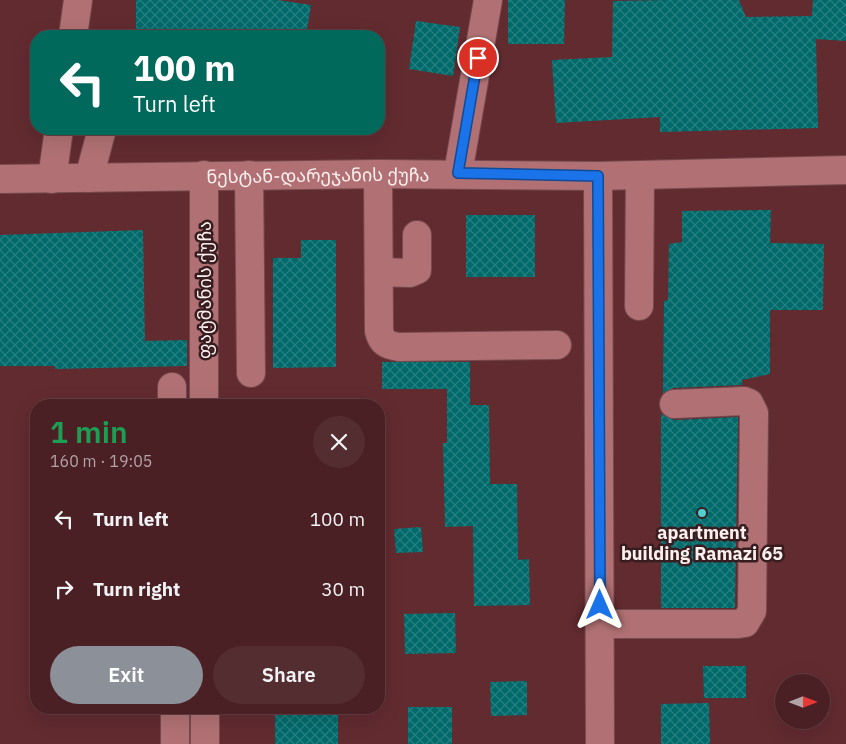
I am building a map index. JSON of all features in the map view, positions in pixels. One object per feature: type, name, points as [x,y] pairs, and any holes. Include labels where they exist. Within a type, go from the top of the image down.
[{"type":"street","points":[[74,30],[78,0]]},
{"type":"street","points":[[458,173],[488,0]]},
{"type":"street","points":[[52,179],[58,135]]},
{"type":"street","points":[[89,178],[100,135]]},
{"type":"street","name":"ნესტან-დარეჯანის ქუჩა","points":[[0,180],[204,175],[458,173],[640,176],[846,170]]},
{"type":"street","points":[[378,174],[379,331],[381,340],[388,345],[557,345]]},
{"type":"street","name":"ფატმანის ქუჩა","points":[[204,175],[204,399]]},
{"type":"street","points":[[249,175],[251,373]]},
{"type":"street","points":[[598,176],[600,744]]},
{"type":"street","points":[[639,306],[640,176]]},
{"type":"street","points":[[379,272],[410,273],[417,270],[417,235]]},
{"type":"street","points":[[600,624],[738,624],[745,623],[752,611],[754,412],[752,407],[744,400],[674,404]]},
{"type":"street","points":[[175,714],[175,744]]},
{"type":"street","points":[[204,714],[205,744]]},
{"type":"building","points":[[136,0],[277,0],[311,5],[307,30],[136,30]]},
{"type":"building","points":[[508,0],[565,0],[564,44],[508,44]]},
{"type":"building","points":[[739,0],[746,17],[812,16],[813,0],[846,0],[846,41],[816,39],[818,128],[660,132],[660,117],[556,123],[552,60],[612,57],[613,1]]},
{"type":"building","points":[[416,21],[460,27],[453,76],[409,69]]},
{"type":"building","points":[[771,210],[770,243],[824,244],[823,310],[770,310],[770,374],[742,380],[742,385],[673,388],[663,394],[664,301],[668,300],[669,244],[682,242],[682,211]]},
{"type":"building","points":[[466,215],[535,215],[535,277],[466,277]]},
{"type":"building","points":[[143,230],[145,341],[187,340],[187,366],[55,369],[55,366],[0,366],[0,235]]},
{"type":"building","points":[[301,240],[336,240],[336,367],[273,368],[273,258],[301,258]]},
{"type":"building","points":[[382,362],[470,362],[470,405],[489,405],[490,484],[517,484],[518,560],[529,559],[530,605],[474,606],[473,526],[445,527],[443,443],[447,443],[447,389],[382,389]]},
{"type":"building","name":"apartment building Ramazi 65","points":[[661,414],[675,420],[738,417],[735,608],[661,608]]},
{"type":"building","points":[[421,527],[423,552],[396,553],[394,529]]},
{"type":"building","points":[[455,613],[456,653],[405,654],[404,614]]},
{"type":"building","points":[[703,666],[746,666],[746,698],[704,698]]},
{"type":"building","points":[[527,681],[527,715],[491,716],[490,682]]},
{"type":"building","points":[[709,703],[710,744],[661,744],[661,704]]},
{"type":"building","points":[[408,707],[452,707],[452,744],[408,744]]},
{"type":"building","points":[[275,714],[338,714],[338,744],[275,744]]},
{"type":"place","name":"apartment building Ramazi 65","points":[[702,513]]},
{"type":"route","points":[[478,58],[458,173],[598,176],[600,605]]}]
